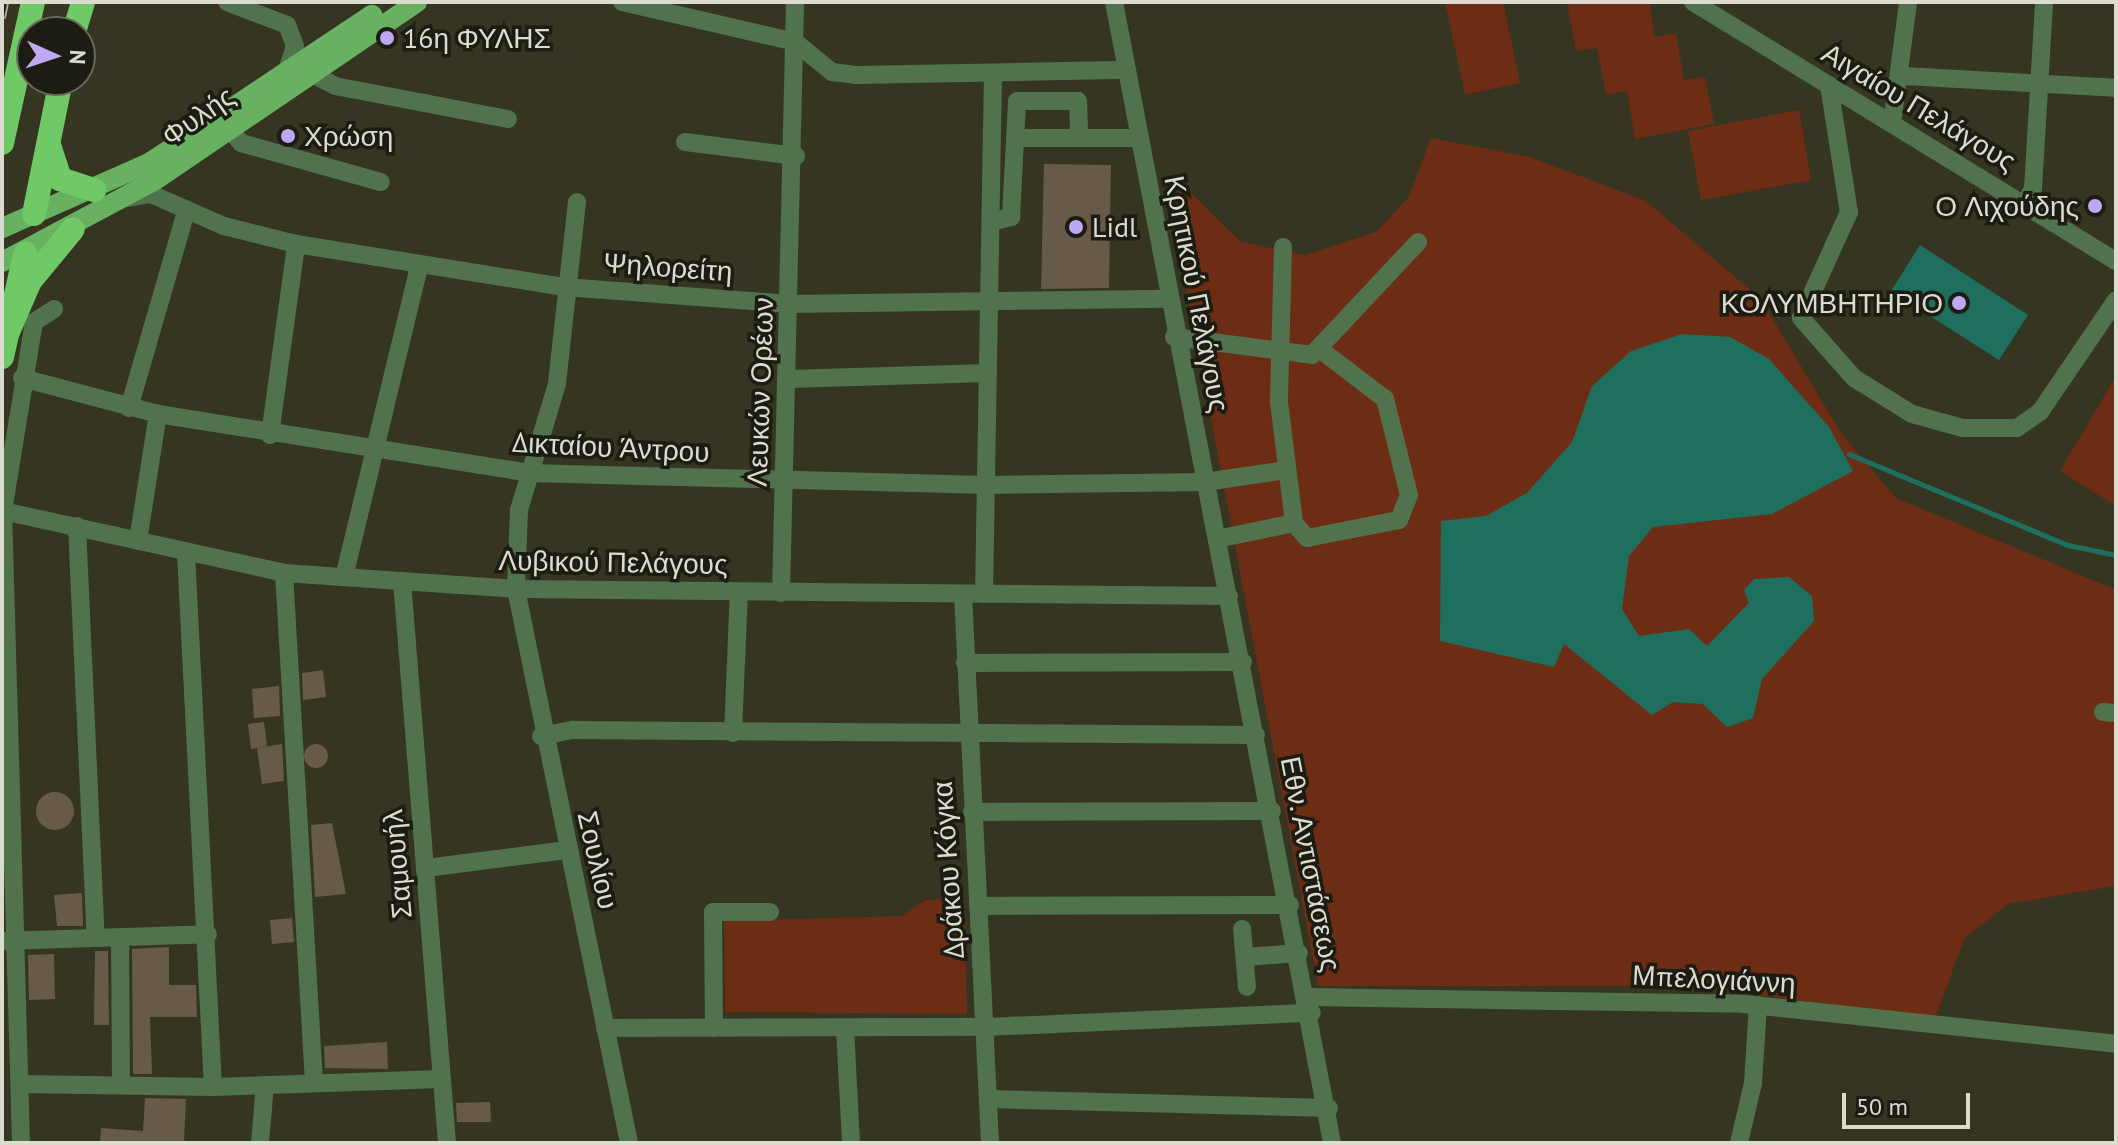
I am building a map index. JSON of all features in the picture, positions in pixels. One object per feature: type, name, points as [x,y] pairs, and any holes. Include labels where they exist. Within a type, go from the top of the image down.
[{"type":"highway","points":[[2,143],[33,2]]},
{"type":"highway","points":[[34,214],[58,96]]},
{"type":"highway","points":[[50,141],[60,179],[94,190]]},
{"type":"highway","points":[[2,357],[8,332],[30,281],[73,229]]},
{"type":"highway","points":[[8,332],[10,259]]},
{"type":"main road","name":"Φυλής","points":[[6,226],[94,190],[149,163],[392,2]]},
{"type":"main road","name":"Φυλής","points":[[10,259],[73,229],[124,199],[417,2]]},
{"type":"main road","points":[[10,259],[34,214]]},
{"type":"street","points":[[622,2],[795,42],[832,72],[1127,70]]},
{"type":"street","name":"Λευκών Ορέων","points":[[781,593],[796,156],[795,2]]},
{"type":"street","name":"Κρητικού Πελάγους","points":[[1114,2],[1166,299],[1229,596]]},
{"type":"street","name":"Αιγαίου Πελάγους","points":[[1693,2],[2116,261]]},
{"type":"street","points":[[1892,124],[1904,76],[1908,2]]},
{"type":"street","points":[[2024,205],[2033,189],[2044,2]]},
{"type":"street","points":[[232,3],[287,25],[295,46],[287,71]]},
{"type":"street","points":[[310,73],[335,86],[508,119]]},
{"type":"street","points":[[984,594],[993,73]]},
{"type":"street","points":[[1904,76],[2116,88]]},
{"type":"street","points":[[1829,85],[1849,212],[1801,318],[1854,378],[1912,414],[1963,428],[2017,428],[2040,412],[2116,300]]},
{"type":"street","points":[[991,222],[1011,217],[1020,99],[1078,101],[1079,138]]},
{"type":"street","points":[[229,129],[241,143],[381,182]]},
{"type":"street","points":[[1015,138],[1139,138]]},
{"type":"street","points":[[685,142],[796,156]]},
{"type":"street","points":[[129,408],[181,208],[172,180],[185,159]]},
{"type":"street","name":"Ψηλορείτη","points":[[124,199],[151,194],[181,208],[296,244],[565,287],[791,304],[1166,299]]},
{"type":"street","name":"Σουλίου","points":[[577,202],[565,287],[557,384],[519,510],[516,589],[541,736],[629,1143]]},
{"type":"street","points":[[1321,350],[1418,242]]},
{"type":"street","points":[[270,435],[296,244]]},
{"type":"street","points":[[1174,337],[1277,354],[1321,350],[1385,399],[1397,425],[1408,510],[1399,520],[1307,538],[1294,523],[1286,470],[1277,354],[1283,247]]},
{"type":"street","points":[[344,577],[419,266]]},
{"type":"street","points":[[21,1143],[22,1084],[11,940],[2,511],[22,378],[34,322],[54,309]]},
{"type":"street","points":[[788,379],[988,373]]},
{"type":"street","name":"Δικταίου Άντρου","points":[[22,378],[129,408],[270,435],[376,446],[529,473],[784,485],[986,485],[1205,482],[1286,470]]},
{"type":"street","points":[[138,541],[158,414]]},
{"type":"street","name":"Λυβικού Πελάγους","points":[[2,511],[284,573],[516,589],[1229,596]]},
{"type":"street","points":[[1217,539],[1294,523]]},
{"type":"street","points":[[77,526],[96,938]]},
{"type":"street","points":[[186,553],[208,934],[213,1087]]},
{"type":"street","points":[[284,573],[314,1083]]},
{"type":"street","name":"Σαμουήλ","points":[[402,581],[447,1143]]},
{"type":"street","points":[[733,733],[739,592]]},
{"type":"street","name":"Δράκου Κόγκα","points":[[963,594],[967,732],[986,1027],[990,1143]]},
{"type":"street","name":"Εθν. Αντιστάσεως","points":[[1229,596],[1310,1005],[1329,1108],[1332,1143]]},
{"type":"street","points":[[965,663],[1243,662]]},
{"type":"street","points":[[541,736],[573,730],[1256,735]]},
{"type":"street","points":[[972,812],[1272,811]]},
{"type":"street","points":[[426,868],[567,850]]},
{"type":"street","points":[[978,906],[1290,905]]},
{"type":"street","points":[[714,1028],[713,912],[770,912]]},
{"type":"street","points":[[1242,929],[1247,987]]},
{"type":"street","points":[[11,940],[208,934]]},
{"type":"street","points":[[120,939],[121,1085]]},
{"type":"street","points":[[1245,957],[1299,953]]},
{"type":"street","name":"Μπελογιάννη","points":[[605,1028],[986,1027],[1310,1005],[1758,1005],[2116,1044]]},
{"type":"street","points":[[1739,1143],[1753,1083],[1758,1005]]},
{"type":"street","points":[[845,1028],[851,1143]]},
{"type":"street","points":[[22,1084],[213,1087],[442,1079]]},
{"type":"street","points":[[260,1143],[265,1085]]},
{"type":"street","points":[[988,1099],[1329,1108]]},
{"type":"shaded area","points":[[1445,2],[1503,2],[1520,83],[1465,95]]},
{"type":"shaded area","points":[[1649,2],[1655,37],[1676,33],[1684,80],[1705,77],[1714,124],[1635,139],[1627,91],[1606,95],[1597,48],[1576,51],[1567,4]]},
{"type":"shaded area","points":[[1799,110],[1811,180],[1701,200],[1688,131]]},
{"type":"shaded area","points":[[1431,138],[1530,157],[1646,201],[1761,299],[1843,436],[1896,498],[2116,590],[2116,886],[2008,904],[1964,939],[1935,1019],[1695,986],[1318,986],[1169,195],[1188,190],[1241,242],[1305,255],[1376,232],[1408,198]]},
{"type":"shaded area","points":[[2116,376],[2116,506],[2060,471]]},
{"type":"shaded area","points":[[964,899],[967,1014],[725,1012],[724,921],[902,916],[925,900]]},
{"type":"water","name":"ΚΟΛΥΜΒΗΤΗΡΙΟ","points":[[1920,245],[2028,315],[1999,360],[1891,291]]},
{"type":"water","points":[[1682,334],[1730,337],[1769,359],[1829,427],[1853,471],[1772,514],[1653,527],[1629,556],[1622,609],[1639,636],[1689,629],[1707,646],[1749,603],[1744,590],[1754,579],[1789,577],[1812,596],[1814,621],[1762,679],[1753,718],[1727,727],[1703,704],[1673,702],[1652,715],[1564,644],[1554,667],[1440,641],[1441,521],[1486,516],[1527,493],[1572,442],[1592,386],[1631,351]]},
{"type":"building","name":"Lidl","points":[[1044,164],[1111,165],[1109,288],[1041,289]]},
{"type":"building","points":[[323,670],[326,697],[303,700],[302,673]]},
{"type":"building","points":[[279,686],[280,716],[254,718],[252,689]]},
{"type":"building","points":[[264,722],[267,746],[251,749],[248,724]]},
{"type":"building","points":[[282,744],[284,781],[262,784],[257,748]]},
{"type":"building","points":[[316,744],[325,747],[328,756],[325,765],[316,768],[307,765],[304,756],[307,747]]},
{"type":"building","points":[[55,792],[68,798],[74,811],[68,824],[55,830],[42,824],[36,811],[42,798]]},
{"type":"building","points":[[332,823],[346,894],[315,897],[311,825]]},
{"type":"building","points":[[82,893],[83,926],[57,926],[54,895]]},
{"type":"building","points":[[292,918],[294,942],[272,944],[270,920]]},
{"type":"building","points":[[169,947],[169,985],[196,985],[197,1017],[150,1017],[152,1074],[133,1074],[132,949]]},
{"type":"building","points":[[95,951],[108,951],[109,1025],[94,1025]]},
{"type":"building","points":[[54,954],[55,999],[29,1000],[28,955]]},
{"type":"building","points":[[387,1042],[388,1069],[325,1068],[324,1046]]},
{"type":"building","points":[[145,1098],[186,1099],[184,1143],[100,1143],[101,1128],[143,1131]]},
{"type":"building","points":[[490,1102],[491,1122],[457,1122],[456,1103]]},
{"type":"waterway","points":[[1849,454],[2068,545],[2116,555]]},
{"type":"railway","points":[[2,18],[5,2]]},
{"type":"place","name":"16η ΦΥΛΗΣ","points":[[387,38]]},
{"type":"place","name":"Χρώση","points":[[288,136]]},
{"type":"place","name":"Ο Λιχούδης","points":[[2095,206]]},
{"type":"place","name":"Lidl","points":[[1076,227]]},
{"type":"place","name":"ΚΟΛΥΜΒΗΤΗΡΙΟ","points":[[1959,303]]}]
